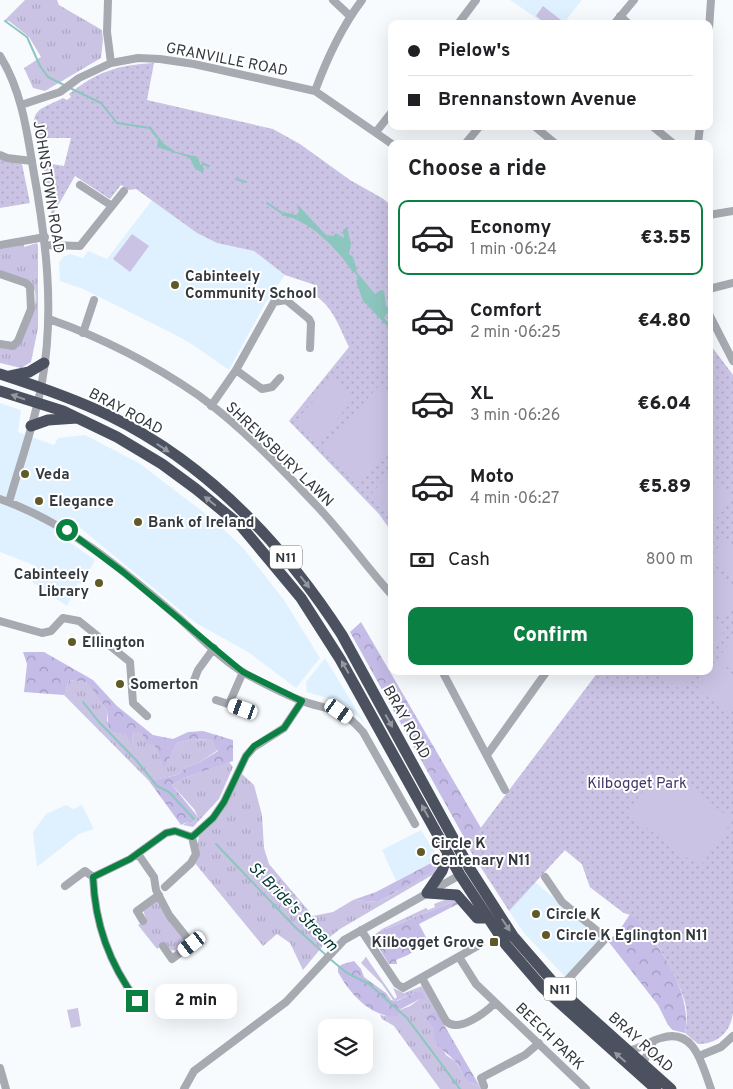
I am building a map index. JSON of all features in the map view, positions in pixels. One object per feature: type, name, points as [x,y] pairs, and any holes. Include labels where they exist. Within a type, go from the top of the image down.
[{"type":"highway","points":[[4,375],[29,372],[44,362]]},
{"type":"highway","name":"BRAY ROAD","points":[[4,375],[41,387],[110,416],[183,461],[230,498],[277,545],[319,600],[354,654],[465,872],[477,905],[486,918],[508,949],[544,988],[656,1089]]},
{"type":"highway","name":"BRAY ROAD","points":[[0,391],[78,418],[117,437],[189,484],[241,526],[300,598],[340,659],[448,854],[488,898],[516,940],[559,988],[672,1089]]},
{"type":"highway","points":[[31,426],[48,420],[78,418]]},
{"type":"highway","points":[[448,854],[442,871],[428,892],[457,895],[477,918],[486,918]]},
{"type":"highway","points":[[477,905],[488,898]]},
{"type":"street","points":[[108,0],[107,32],[111,63]]},
{"type":"street","points":[[333,0],[350,16]]},
{"type":"street","points":[[315,91],[328,58],[350,16],[362,0]]},
{"type":"street","points":[[461,20],[476,0]]},
{"type":"street","points":[[617,20],[634,0]]},
{"type":"street","points":[[710,20],[711,0]]},
{"type":"street","points":[[620,16],[625,20]]},
{"type":"street","name":"JOHNSTOWN ROAD","points":[[0,56],[21,105],[32,161],[45,241],[49,320],[41,387],[9,502]]},
{"type":"street","name":"GRANVILLE ROAD","points":[[21,105],[49,97],[73,82],[111,63],[138,58],[160,58],[315,91],[388,141]]},
{"type":"street","points":[[376,132],[388,117]]},
{"type":"street","points":[[468,140],[477,130]]},
{"type":"street","points":[[539,130],[551,140]]},
{"type":"street","points":[[657,130],[669,140]]},
{"type":"street","points":[[0,155],[6,158],[32,161]]},
{"type":"street","points":[[80,185],[112,206]]},
{"type":"street","points":[[0,245],[45,241],[80,246],[124,191]]},
{"type":"street","points":[[713,214],[733,211]]},
{"type":"street","points":[[0,274],[26,283],[30,287],[32,302],[18,341],[13,346],[0,344]]},
{"type":"street","points":[[713,288],[733,283]]},
{"type":"street","points":[[83,333],[94,300]]},
{"type":"street","points":[[211,406],[236,370],[274,302],[286,300],[309,319],[311,323],[310,348]]},
{"type":"street","name":"SHREWSBURY LAWN","points":[[49,320],[83,333],[135,358],[198,395],[250,439],[316,505],[388,590]]},
{"type":"street","points":[[713,333],[733,361]]},
{"type":"street","points":[[236,370],[262,389],[272,387],[280,378]]},
{"type":"street","points":[[0,499],[39,515],[67,530],[123,572],[243,672],[302,701],[339,711],[352,720],[363,732],[415,824]]},
{"type":"street","points":[[0,621],[42,633],[52,631],[63,618],[79,621],[130,662],[133,703],[147,716]]},
{"type":"street","points":[[193,683],[198,670],[214,648]]},
{"type":"street","points":[[229,704],[243,672]]},
{"type":"street","points":[[444,675],[505,790]]},
{"type":"street","points":[[487,755],[545,675]]},
{"type":"street","points":[[216,700],[243,709]]},
{"type":"street","points":[[192,837],[213,818],[224,802],[246,756],[254,746],[284,728],[302,701]]},
{"type":"street","points":[[93,877],[138,854],[166,833],[175,831],[192,837]]},
{"type":"street","points":[[165,887],[191,863],[196,854],[192,837]]},
{"type":"street","points":[[138,854],[154,877],[159,895],[178,928],[192,944],[172,959],[163,946]]},
{"type":"street","points":[[65,886],[84,871],[93,877]]},
{"type":"street","points":[[184,1089],[188,1080],[199,1066],[286,1002],[349,936],[465,872]]},
{"type":"street","points":[[93,877],[101,933],[115,967],[137,1001]]},
{"type":"street","points":[[545,877],[562,902],[606,938],[559,988]]},
{"type":"street","points":[[144,921],[137,911],[159,895]]},
{"type":"street","points":[[361,930],[400,987],[406,987],[480,944]]},
{"type":"street","name":"BEECH PARK","points":[[458,957],[476,984],[586,1089]]},
{"type":"street","name":"BEECH PARK","points":[[422,978],[446,1021],[452,1026],[457,1026],[485,1012],[495,1002]]},
{"type":"street","points":[[125,998],[132,993]]},
{"type":"street","points":[[699,1056],[721,1047],[733,1036]]},
{"type":"street","points":[[630,1051],[663,1037],[678,1037],[692,1044],[699,1056],[711,1089]]},
{"type":"street","points":[[643,1063],[653,1042]]},
{"type":"street","points":[[484,1086],[480,1078],[526,1055],[538,1043]]},
{"type":"street","points":[[0,1068],[6,1089]]},
{"type":"shaded area","points":[[510,0],[582,0],[566,20],[539,20]]},
{"type":"shaded area","points":[[150,126],[164,144],[176,152],[198,157],[200,164],[204,168],[203,173],[195,169],[188,157],[157,147],[158,140],[148,127]]},
{"type":"shaded area","name":"Cabinteely Community School","points":[[152,200],[197,233],[217,243],[254,251],[285,275],[266,302],[229,370],[190,343],[168,331],[83,289],[60,281],[59,263],[63,257],[70,254],[83,258],[88,251],[107,259]]},
{"type":"shaded area","points":[[297,204],[326,235],[333,236],[336,233],[344,238],[343,230],[347,227],[351,244],[349,254],[353,257],[357,270],[353,273],[332,246],[312,229],[302,222],[282,216],[281,212],[296,215],[299,212]]},
{"type":"shaded area","points":[[360,276],[375,294],[381,290],[384,291],[388,312],[384,318],[388,323],[388,327],[363,301],[356,281]]},
{"type":"shaded area","points":[[0,403],[21,410],[18,432],[54,445],[58,438],[85,435],[139,463],[215,521],[244,549],[284,600],[320,658],[296,688],[248,652],[196,623],[68,518],[55,532],[95,560],[82,584],[78,583],[67,606],[32,582],[36,566],[0,552]]},
{"type":"shaded area","points":[[325,658],[365,724],[346,704],[307,692],[306,682]]},
{"type":"shaded area","points":[[66,805],[73,809],[82,805],[94,829],[79,834],[37,867],[33,832],[46,814]]},
{"type":"shaded area","points":[[421,830],[439,859],[396,881],[382,850]]},
{"type":"shaded area","points":[[535,882],[602,939],[567,979],[524,933],[509,911]]},
{"type":"green space","points":[[25,0],[57,0],[59,5],[102,30],[101,58],[45,91],[33,88],[24,68],[41,57],[29,37],[9,21],[4,21]]},
{"type":"green space","points":[[543,6],[561,20],[541,20],[536,16]]},
{"type":"green space","points":[[154,63],[147,100],[273,129],[300,144],[350,180],[388,203],[388,527],[379,514],[289,421],[349,347],[331,311],[313,294],[315,285],[285,275],[254,251],[217,243],[197,233],[136,189],[129,190],[121,185],[110,199],[75,176],[52,216],[43,165],[46,163],[64,166],[71,138],[36,138],[34,128],[35,115],[48,105],[63,98],[67,100],[71,97],[69,94],[89,80],[109,71],[130,65]]},
{"type":"green space","points":[[0,157],[22,164],[30,203],[0,208]]},
{"type":"green space","points":[[132,234],[149,246],[130,272],[113,259]]},
{"type":"green space","points":[[24,243],[24,247],[37,243],[38,246],[38,328],[31,362],[21,368],[0,363],[0,346],[19,344],[33,313],[36,296],[30,282],[0,270],[0,247]]},
{"type":"green space","name":"Kilbogget Park","points":[[713,348],[733,375],[733,1012],[730,1025],[726,1031],[712,1042],[698,1044],[685,1033],[687,1016],[684,999],[681,989],[660,949],[642,925],[633,917],[624,913],[590,887],[582,864],[565,850],[509,911],[467,846],[596,675],[713,675]]},
{"type":"green space","points":[[332,380],[354,399],[317,443],[294,423]]},
{"type":"green space","points":[[378,387],[388,396],[388,451],[360,483],[322,449]]},
{"type":"green space","points":[[388,476],[388,510],[372,493]]},
{"type":"green space","points":[[713,484],[732,497],[713,524]]},
{"type":"green space","points":[[724,539],[733,546],[733,579],[713,563],[713,554]]},
{"type":"green space","points":[[713,572],[733,587],[733,605],[722,620],[713,612]]},
{"type":"green space","points":[[713,616],[727,627],[713,646]]},
{"type":"green space","points":[[361,622],[388,668],[388,675],[392,675],[481,828],[596,675],[612,675],[471,850],[350,632]]},
{"type":"green space","points":[[733,639],[733,671],[717,660]]},
{"type":"green space","points":[[23,652],[44,652],[93,680],[117,706],[153,735],[173,739],[188,732],[203,731],[233,740],[233,761],[187,777],[172,785],[198,817],[191,824],[187,822],[181,825],[149,781],[177,775],[186,767],[200,762],[218,751],[212,740],[192,739],[177,743],[164,768],[154,745],[146,743],[142,733],[133,732],[132,744],[125,734],[109,731],[107,710],[88,683],[69,680],[64,695],[24,692],[27,664]]},
{"type":"green space","points":[[716,662],[733,675],[733,710],[730,714],[697,689],[707,675],[713,675],[713,666]]},
{"type":"green space","points":[[660,675],[692,675],[681,690]]},
{"type":"green space","points":[[69,680],[89,683],[107,710],[107,721],[125,734],[132,743],[133,732],[142,732],[154,745],[164,767],[177,743],[192,739],[212,740],[218,750],[200,762],[186,767],[177,775],[149,781],[64,695]]},
{"type":"green space","points":[[229,762],[233,767],[219,799],[193,827],[183,825],[187,822],[191,824],[198,817],[194,809],[172,785],[187,777]]},
{"type":"green space","points":[[661,767],[733,820],[700,867],[627,813]]},
{"type":"green space","points":[[242,774],[254,785],[262,815],[264,848],[269,864],[313,916],[333,912],[353,900],[378,902],[396,892],[435,861],[431,863],[429,860],[438,857],[440,862],[434,874],[331,936],[303,970],[290,943],[277,934],[263,946],[194,862],[199,836],[220,814]]},
{"type":"green space","points":[[561,836],[622,901],[663,954],[677,981],[685,1007],[685,1033],[673,1030],[668,1025],[658,1005],[608,941],[619,931],[630,914],[624,913],[590,887],[582,864],[565,850]]},
{"type":"green space","points":[[435,861],[437,866],[434,870],[378,902],[353,900],[376,892]]},
{"type":"green space","points":[[447,899],[458,900],[385,929],[379,932],[426,908],[428,910],[435,907],[434,904]]},
{"type":"green space","points":[[458,900],[460,903],[419,924],[428,941],[408,955],[396,960],[397,964],[389,964],[373,939],[378,932]]},
{"type":"green space","points":[[154,901],[158,901],[185,940],[185,945],[177,951],[171,950],[165,943],[157,949],[138,925],[146,919],[143,910]]},
{"type":"green space","points":[[366,957],[395,999],[397,997],[393,988],[404,993],[422,986],[436,1011],[432,1023],[446,1055],[455,1061],[468,1082],[479,1085],[481,1089],[440,1089],[394,1026],[382,1019],[380,1014],[384,1016],[410,1006],[420,999],[425,999],[414,993],[396,1001],[393,1000],[382,984],[361,963]]},
{"type":"green space","points":[[354,961],[361,969],[364,977],[386,993],[391,1000],[397,1001],[414,993],[421,992],[426,999],[420,999],[399,1010],[398,1016],[388,1016],[370,1009],[348,988],[338,972],[338,967]]},
{"type":"green space","points":[[78,1008],[81,1026],[71,1028],[67,1010]]},
{"type":"green space","points":[[436,1011],[479,1085],[468,1082],[455,1061],[437,1043],[434,1028],[425,1017]]},
{"type":"waterway","points":[[5,21],[27,37],[40,66],[48,77],[66,86]]},
{"type":"waterway","points":[[70,88],[101,103],[117,123],[150,128]]},
{"type":"waterway","points":[[200,167],[204,164],[209,166]]},
{"type":"waterway","points":[[236,179],[246,182]]},
{"type":"waterway","points":[[267,203],[282,213]]},
{"type":"waterway","points":[[354,270],[360,278]]},
{"type":"waterway","name":"St Bride's Stream","points":[[83,702],[157,786],[169,792],[194,819]]},
{"type":"waterway","name":"St Bride's Stream","points":[[216,844],[295,927],[327,956]]},
{"type":"waterway","name":"St Bride's Stream","points":[[330,959],[347,973],[369,984],[407,1018],[460,1089]]},
{"type":"place","name":"Cabinteely Community School","points":[[175,285]]},
{"type":"place","name":"Veda","points":[[25,474]]},
{"type":"place","name":"Elegance","points":[[39,501]]},
{"type":"place","name":"Bank of Ireland","points":[[138,522]]},
{"type":"place","name":"Cabinteely Library","points":[[99,583]]},
{"type":"place","name":"Ellington","points":[[72,642]]},
{"type":"place","name":"Somerton","points":[[120,684]]},
{"type":"place","name":"Circle K Centenary N11","points":[[421,852]]},
{"type":"place","name":"Circle K","points":[[536,914]]},
{"type":"place","name":"Circle K Eglington N11","points":[[546,935]]},
{"type":"place","name":"Kilbogget Grove","points":[[494,942]]},
{"type":"route","points":[[67,530],[123,572],[243,672],[302,701],[284,728],[276,735],[254,746],[246,756],[224,802],[213,818],[201,830],[192,837],[183,832],[166,833],[130,859],[93,877],[99,927],[122,981],[137,1001]]}]
